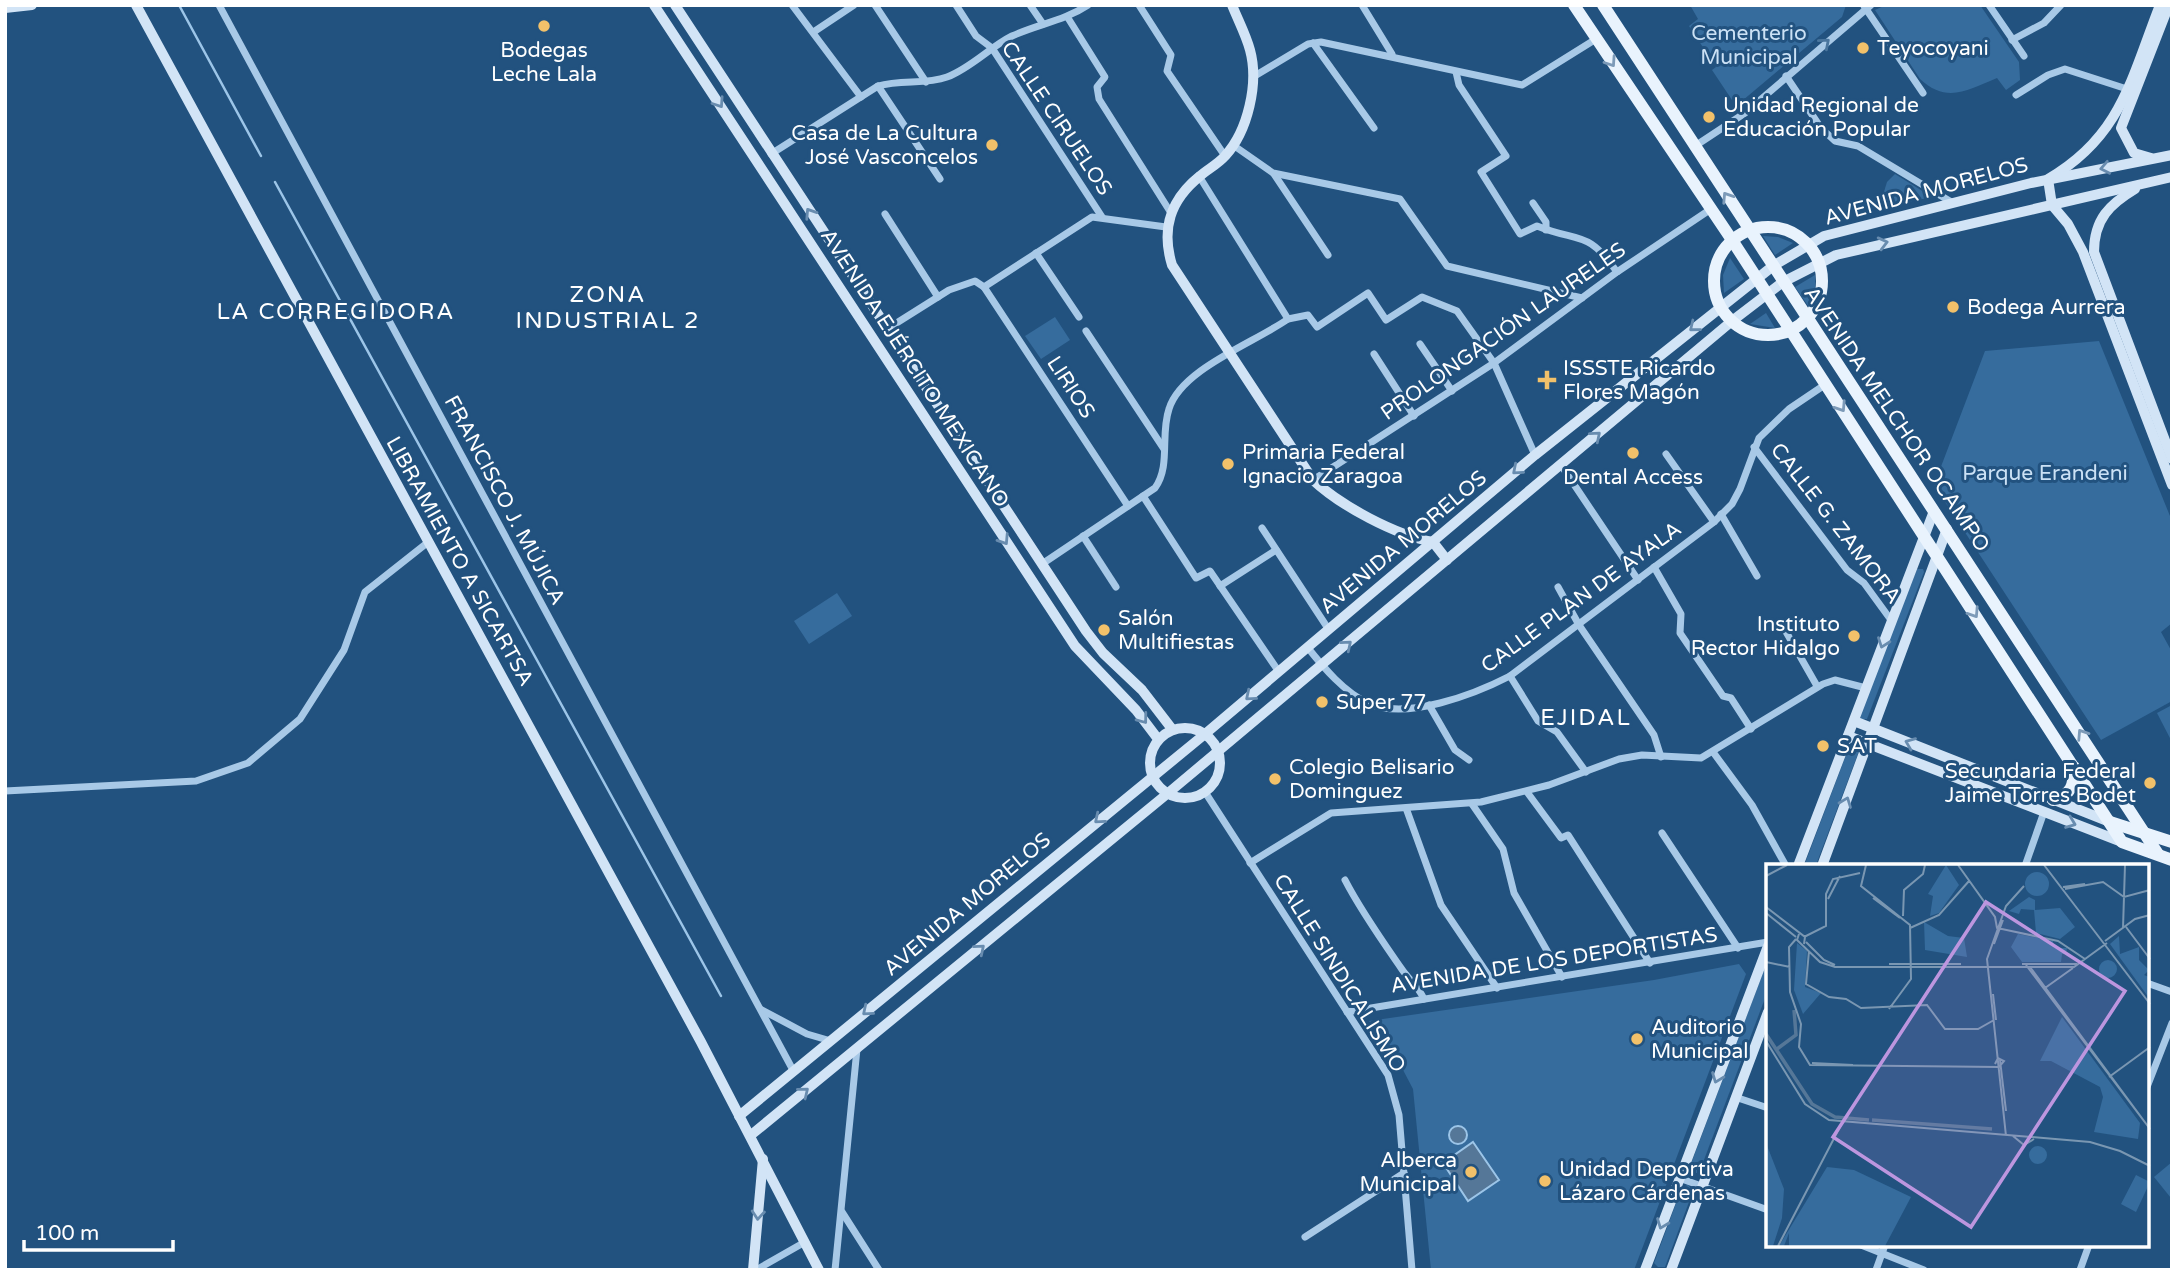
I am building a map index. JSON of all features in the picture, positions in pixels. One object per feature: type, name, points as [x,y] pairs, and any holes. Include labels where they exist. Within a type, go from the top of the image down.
[{"type":"main road","name":"AVENIDA MELCHOR OCAMPO","points":[[1574,5],[1757,278],[2122,842]]},
{"type":"main road","name":"AVENIDA MELCHOR OCAMPO","points":[[1603,5],[2146,831],[2158,854]]},
{"type":"main road","points":[[1653,124],[1672,111]]},
{"type":"main road","points":[[1780,228],[1807,244],[1818,262],[1820,291],[1807,317],[1790,330],[1779,334],[1756,333],[1732,321],[1720,306],[1714,289],[1714,271],[1721,254],[1732,240],[1749,230],[1780,228]]},
{"type":"main road","points":[[2053,800],[2067,795],[2074,785],[2074,766]]},
{"type":"main road","points":[[2110,822],[2146,831],[2172,842]]},
{"type":"main road","points":[[2122,842],[2172,860]]},
{"type":"street","points":[[5,8],[32,5]]},
{"type":"street","name":"LIBRAMIENTO A SICARTSA","points":[[136,5],[751,1135],[819,1270]]},
{"type":"street","name":"FRANCISCO J. MÚJICA","points":[[219,5],[793,1072]]},
{"type":"street","name":"AVENIDA EJÉRCITO MEXICANO","points":[[654,5],[1059,622],[1081,654],[1136,710],[1158,739]]},
{"type":"street","name":"AVENIDA EJÉRCITO MEXICANO","points":[[675,5],[1074,613],[1095,643],[1142,690],[1172,729]]},
{"type":"street","points":[[792,5],[810,31],[815,31],[854,5]]},
{"type":"street","points":[[875,5],[926,82]]},
{"type":"street","name":"CALLE CIRUELOS","points":[[956,5],[976,36],[992,48],[1102,217]]},
{"type":"street","points":[[1030,5],[1043,24]]},
{"type":"street","points":[[771,154],[878,86],[888,83],[926,82],[949,76],[992,48],[1043,24],[1068,18],[1088,5]]},
{"type":"street","points":[[1139,5],[1171,55],[1167,71],[1225,156]]},
{"type":"street","points":[[1232,5],[1251,51],[1252,78],[1245,121],[1225,156],[1199,176],[1178,198],[1166,227],[1167,247],[1172,265],[1313,480],[1325,492],[1408,538],[1433,542],[1447,560]]},
{"type":"street","points":[[1362,5],[1392,54]]},
{"type":"street","points":[[1989,5],[2024,56]]},
{"type":"street","points":[[2012,40],[2044,23],[2061,5]]},
{"type":"street","points":[[2160,5],[2114,120],[2101,138],[2074,164],[2048,179],[2052,205],[2068,224],[2083,252],[2172,485]]},
{"type":"street","points":[[2154,159],[2134,153],[2121,128],[2169,5]]},
{"type":"street","points":[[1695,146],[1745,113],[1867,6],[1923,93]]},
{"type":"street","points":[[1068,18],[1105,76],[1097,87],[1099,99],[1171,213]]},
{"type":"street","points":[[815,31],[861,97]]},
{"type":"street","points":[[1252,78],[1313,43],[1392,54],[1456,72],[1522,85],[1596,39]]},
{"type":"street","points":[[1313,43],[1374,128]]},
{"type":"street","points":[[701,76],[715,67]]},
{"type":"street","points":[[2016,95],[2048,75],[2065,69],[2127,89]]},
{"type":"street","points":[[1456,72],[1459,85],[1506,156],[1481,173],[1520,234],[1537,226],[1599,246],[1617,272]]},
{"type":"street","points":[[1786,76],[1821,128],[1835,141],[1858,146],[1953,203]]},
{"type":"street","points":[[878,86],[940,178]]},
{"type":"street","points":[[1233,145],[1273,173],[1328,256]]},
{"type":"street","name":"AVENIDA MORELOS","points":[[739,1116],[1205,734],[1535,455],[1773,266],[1824,236],[2048,179],[2172,155]]},
{"type":"street","points":[[1273,173],[1400,199],[1447,266],[1582,298]]},
{"type":"street","points":[[1199,176],[1288,319]]},
{"type":"street","name":"AVENIDA MORELOS","points":[[751,1135],[950,974],[1732,321],[1783,282],[1818,262],[1902,239],[2172,177]]},
{"type":"street","points":[[2146,182],[2110,204],[2101,220],[2094,251],[2172,459]]},
{"type":"street","points":[[1533,202],[1546,222],[1546,230]]},
{"type":"street","name":"PROLONGACIÓN LAURELES","points":[[1313,480],[1494,363],[1617,272],[1711,209]]},
{"type":"street","points":[[885,214],[938,297]]},
{"type":"street","points":[[887,329],[938,297],[975,281],[984,286],[1087,219],[1102,217],[1166,227]]},
{"type":"street","points":[[820,255],[832,247]]},
{"type":"street","points":[[1036,253],[1079,317]]},
{"type":"street","name":"LIRIOS","points":[[984,286],[1128,506]]},
{"type":"street","points":[[1042,564],[1143,496],[1162,479],[1168,411],[1175,394],[1195,376],[1288,319],[1308,315],[1317,327],[1368,293],[1386,320],[1422,297],[1457,311],[1494,363],[1535,455]]},
{"type":"street","points":[[1086,331],[1164,450]]},
{"type":"street","points":[[1420,344],[1452,391]]},
{"type":"street","points":[[1374,354],[1414,416]]},
{"type":"street","name":"CALLE PLAN DE AYALA","points":[[1308,648],[1354,695],[1370,704],[1404,708],[1429,705],[1486,688],[1510,676],[1714,522],[1740,489],[1754,447],[1789,409],[1826,384]]},
{"type":"street","name":"CALLE G. ZAMORA","points":[[1754,447],[1847,570],[1864,583],[1891,620]]},
{"type":"street","points":[[951,458],[965,449]]},
{"type":"street","points":[[1666,454],[1714,522]]},
{"type":"street","points":[[1561,465],[1638,579]]},
{"type":"street","points":[[1143,496],[1196,578],[1210,571],[1279,672]]},
{"type":"street","points":[[1799,864],[1934,511]]},
{"type":"street","points":[[1721,514],[1757,576]]},
{"type":"street","points":[[1262,528],[1329,630]]},
{"type":"street","points":[[1823,864],[1947,529]]},
{"type":"street","points":[[1083,536],[1116,587]]},
{"type":"street","points":[[5,791],[196,781],[248,763],[300,719],[345,650],[365,592],[428,543]]},
{"type":"street","points":[[1220,586],[1276,550]]},
{"type":"street","points":[[1654,567],[1681,614],[1680,633],[1723,696],[1731,698],[1751,729]]},
{"type":"street","points":[[1558,587],[1579,625],[1654,735],[1661,757]]},
{"type":"street","points":[[1059,622],[1074,613]]},
{"type":"street","points":[[1785,630],[1817,686]]},
{"type":"street","points":[[1081,654],[1095,643]]},
{"type":"street","points":[[1510,676],[1538,721],[1558,732],[1586,772]]},
{"type":"street","points":[[1250,863],[1331,813],[1472,804],[1527,792],[1619,759],[1642,755],[1700,758],[1817,686],[1835,680],[1866,688]]},
{"type":"street","points":[[1429,705],[1455,750],[1469,760]]},
{"type":"street","points":[[1854,721],[2110,822]]},
{"type":"street","points":[[1185,727],[1205,734],[1218,750],[1219,773],[1205,792],[1187,798],[1167,794],[1151,776],[1150,757],[1158,739],[1172,729],[1185,727]]},
{"type":"street","points":[[1848,736],[2122,842]]},
{"type":"street","points":[[1713,752],[1752,805],[1785,864]]},
{"type":"street","name":"CALLE SINDICALISMO","points":[[1205,792],[1388,1075],[1399,1115],[1412,1270]]},
{"type":"street","points":[[1527,792],[1561,838],[1568,835],[1650,963]]},
{"type":"street","points":[[1472,804],[1503,849],[1514,894],[1562,977]]},
{"type":"street","points":[[1406,808],[1441,905],[1497,988]]},
{"type":"street","points":[[2026,864],[2044,812]]},
{"type":"street","points":[[1661,834],[1738,948]]},
{"type":"street","points":[[1345,880],[1360,909],[1376,928],[1407,976],[1417,984],[1424,999]]},
{"type":"street","name":"AVENIDA DE LOS DEPORTISTAS","points":[[1347,1012],[1766,944]]},
{"type":"street","points":[[1645,1270],[1766,949]]},
{"type":"street","points":[[935,955],[950,974]]},
{"type":"street","points":[[2149,984],[2172,992]]},
{"type":"street","points":[[761,1010],[807,1034],[831,1041]]},
{"type":"street","points":[[1671,1270],[1766,1017]]},
{"type":"street","points":[[2149,1082],[2172,1023]]},
{"type":"street","points":[[835,1270],[857,1049]]},
{"type":"street","points":[[1735,1097],[1766,1107]]},
{"type":"street","points":[[754,1270],[763,1159]]},
{"type":"street","points":[[1305,1237],[1404,1173]]},
{"type":"street","points":[[1679,1178],[1766,1209]]},
{"type":"street","points":[[842,1212],[879,1270]]},
{"type":"street","points":[[754,1270],[805,1242]]},
{"type":"street","points":[[2080,1270],[2088,1247]]},
{"type":"street","points":[[1875,1270],[1883,1249],[1924,1270]]},
{"type":"green space","name":"Cementerio Municipal","points":[[1690,5],[1846,5],[1842,17],[1736,106],[1712,70],[1716,67],[1689,26],[1698,19]]},
{"type":"green space","points":[[1886,5],[1980,5],[2019,62],[2020,80],[2006,90],[1997,78],[1958,92],[1949,93],[1930,87],[1920,79],[1875,10]]},
{"type":"green space","points":[[1895,174],[1932,197],[1879,208],[1887,182]]},
{"type":"green space","points":[[1763,236],[1778,237],[1793,243],[1775,255]]},
{"type":"green space","points":[[1730,258],[1744,279],[1724,293],[1723,275]]},
{"type":"green space","points":[[1815,275],[1815,291],[1809,307],[1795,287]]},
{"type":"green space","points":[[1766,313],[1775,328],[1750,324]]},
{"type":"green space","points":[[1055,317],[1070,340],[1041,359],[1025,336]]},
{"type":"green space","name":"Parque Erandeni","points":[[2099,341],[2172,521],[2172,623],[2161,632],[2172,652],[2172,701],[2101,740],[1934,485],[1985,351]]},
{"type":"green space","points":[[1917,569],[1923,569],[1924,572],[1867,719],[1861,719],[1859,716]]},
{"type":"green space","points":[[837,593],[852,616],[809,644],[794,621]]},
{"type":"green space","points":[[2172,705],[2172,742],[2157,713]]},
{"type":"green space","points":[[1849,747],[1855,747],[1859,751],[1816,864],[1805,864]]},
{"type":"green space","name":"Unidad Deportiva Lázaro Cárdenas","points":[[1739,964],[1746,974],[1634,1270],[1431,1270],[1413,1089],[1391,1047],[1369,1021],[1654,980]]},
{"type":"green space","points":[[1766,965],[1766,996],[1699,1173],[1693,1173],[1689,1169]]},
{"type":"green space","points":[[2172,1162],[2172,1197],[2171,1198],[2154,1177]]},
{"type":"green space","points":[[1688,1185],[1693,1191],[1665,1267],[1658,1267],[1654,1263],[1682,1187]]},
{"type":"shaded area","points":[[1458,1126],[1464,1129],[1467,1135],[1464,1141],[1458,1144],[1452,1141],[1449,1135],[1452,1129]]},
{"type":"shaded area","name":"Alberca Municipal","points":[[1473,1142],[1499,1180],[1468,1201],[1443,1163]]},
{"type":"waterway","points":[[179,5],[261,156]]},
{"type":"waterway","points":[[275,182],[721,996]]},
{"type":"place","name":"Bodegas Leche Lala","points":[[544,26]]},
{"type":"place","name":"Teyocoyani","points":[[1863,48]]},
{"type":"place","name":"Unidad Regional de Educación Popular","points":[[1709,117]]},
{"type":"place","name":"Casa de La Cultura José Vasconcelos","points":[[992,145]]},
{"type":"place","name":"Bodega Aurrera","points":[[1953,307]]},
{"type":"place","name":"ISSSTE Ricardo Flores Magón","points":[[1547,380]]},
{"type":"place","name":"Dental Access","points":[[1633,453]]},
{"type":"place","name":"Primaria Federal Ignacio Zaragoa","points":[[1228,464]]},
{"type":"place","name":"Salón Multifiestas","points":[[1104,630]]},
{"type":"place","name":"Instituto Rector Hidalgo","points":[[1854,636]]},
{"type":"place","name":"Super 77","points":[[1322,702]]},
{"type":"place","name":"SAT","points":[[1823,746]]},
{"type":"place","name":"Colegio Belisario Dominguez","points":[[1275,779]]},
{"type":"place","name":"Secundaria Federal Jaime Torres Bodet","points":[[2150,783]]},
{"type":"place","name":"Auditorio Municipal","points":[[1637,1039]]},
{"type":"place","name":"Alberca Municipal","points":[[1471,1172]]},
{"type":"place","name":"Unidad Deportiva Lázaro Cárdenas","points":[[1545,1181]]},
{"type":"district","name":"ZONA INDUSTRIAL 2","points":[[608,307]]},
{"type":"district","name":"LA CORREGIDORA","points":[[336,311]]},
{"type":"district","name":"EJIDAL","points":[[1586,717]]}]
